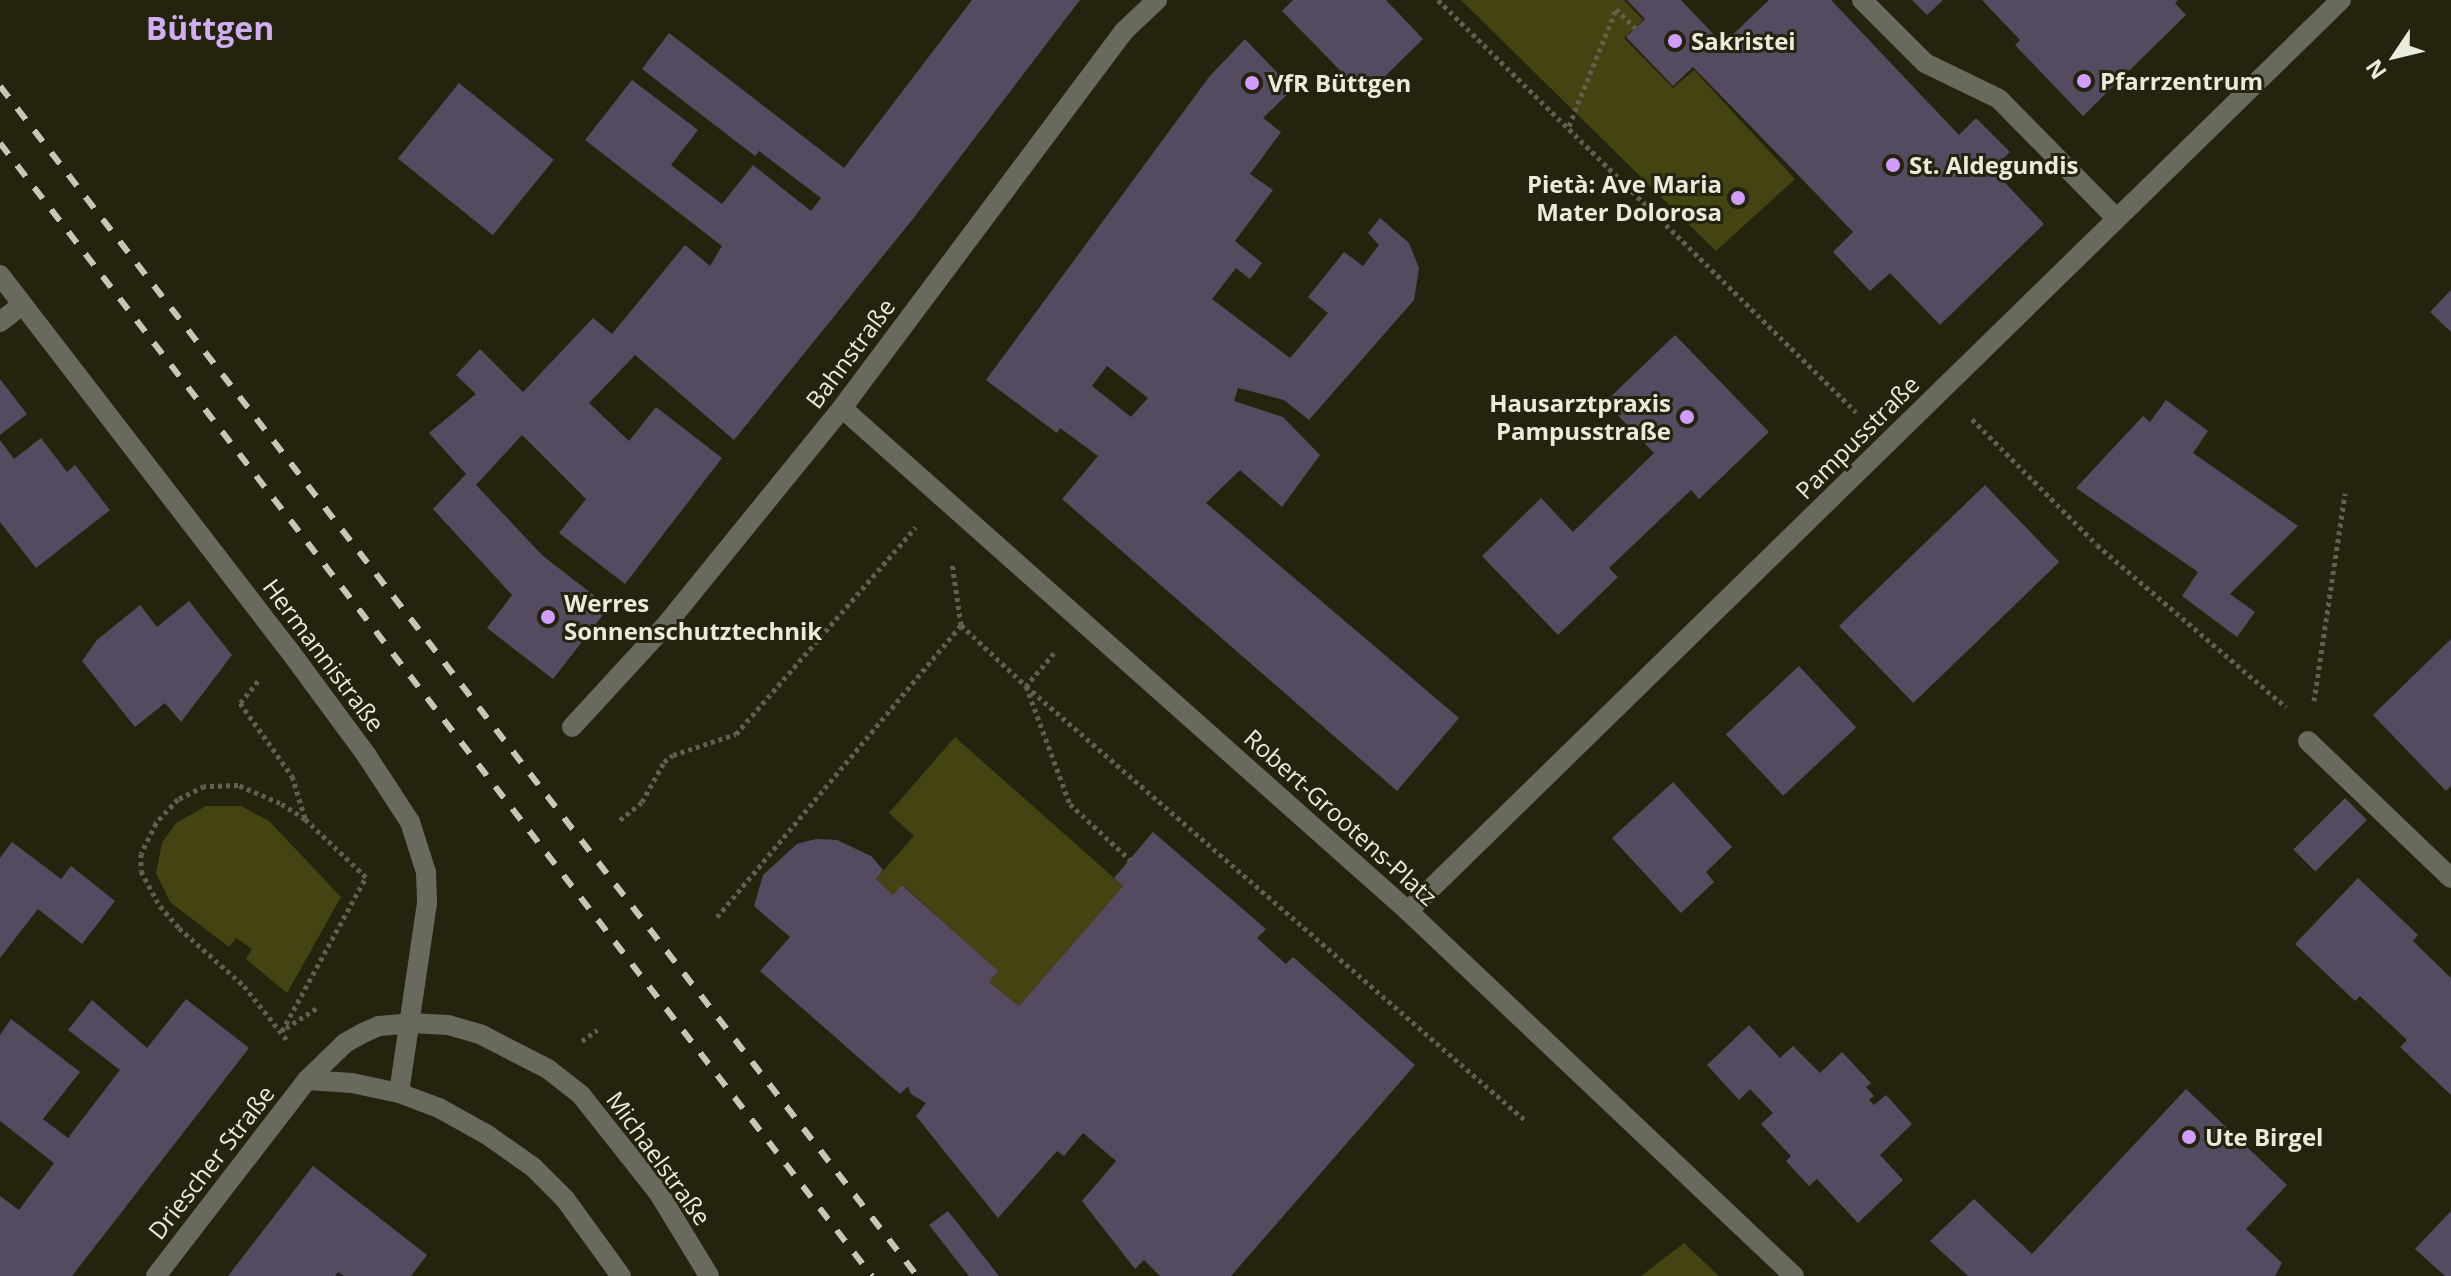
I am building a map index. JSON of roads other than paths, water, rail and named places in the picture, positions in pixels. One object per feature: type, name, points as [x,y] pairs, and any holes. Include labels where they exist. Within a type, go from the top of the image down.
[{"type":"street","name":"Bahnstraße","points":[[572,727],[665,626],[842,408],[1123,32],[1157,0]]},
{"type":"street","points":[[1862,0],[1925,63],[1999,99],[2116,218]]},
{"type":"street","name":"Pampusstraße","points":[[1408,911],[2341,0]]},
{"type":"street","name":"Hermannistraße","points":[[0,275],[286,646],[367,756],[410,822],[426,872],[427,903],[399,1093]]},
{"type":"street","points":[[0,322],[22,305]]},
{"type":"street","name":"Robert-Grootens-Platz","points":[[842,408],[1408,911],[1794,1276]]},
{"type":"street","points":[[2308,741],[2451,878]]},
{"type":"street","name":"Michaelstraße","points":[[307,1080],[345,1043],[379,1026],[411,1023],[448,1025],[482,1035],[548,1069],[581,1095],[658,1192],[709,1276]]},
{"type":"street","points":[[307,1080],[352,1083],[399,1093],[439,1108],[486,1134],[533,1167],[565,1199],[621,1276]]},
{"type":"street","name":"Driescher Straße","points":[[156,1276],[307,1080]]},
{"type":"railway","points":[[0,86],[917,1276]]},
{"type":"railway","points":[[0,143],[872,1276]]},
{"type":"place","name":"Sakristei","points":[[1675,41]]},
{"type":"place","name":"Pfarrzentrum","points":[[2084,81]]},
{"type":"place","name":"VfR Büttgen","points":[[1252,83]]},
{"type":"place","name":"St. Aldegundis","points":[[1893,165]]},
{"type":"place","name":"Pietà: Ave Maria Mater Dolorosa","points":[[1738,198]]},
{"type":"place","name":"Hausarztpraxis Pampusstraße","points":[[1687,417]]},
{"type":"place","name":"Werres Sonnenschutztechnik","points":[[548,617]]},
{"type":"place","name":"Ute Birgel","points":[[2189,1137]]},
{"type":"district","name":"Büttgen","points":[[210,28]]}]
